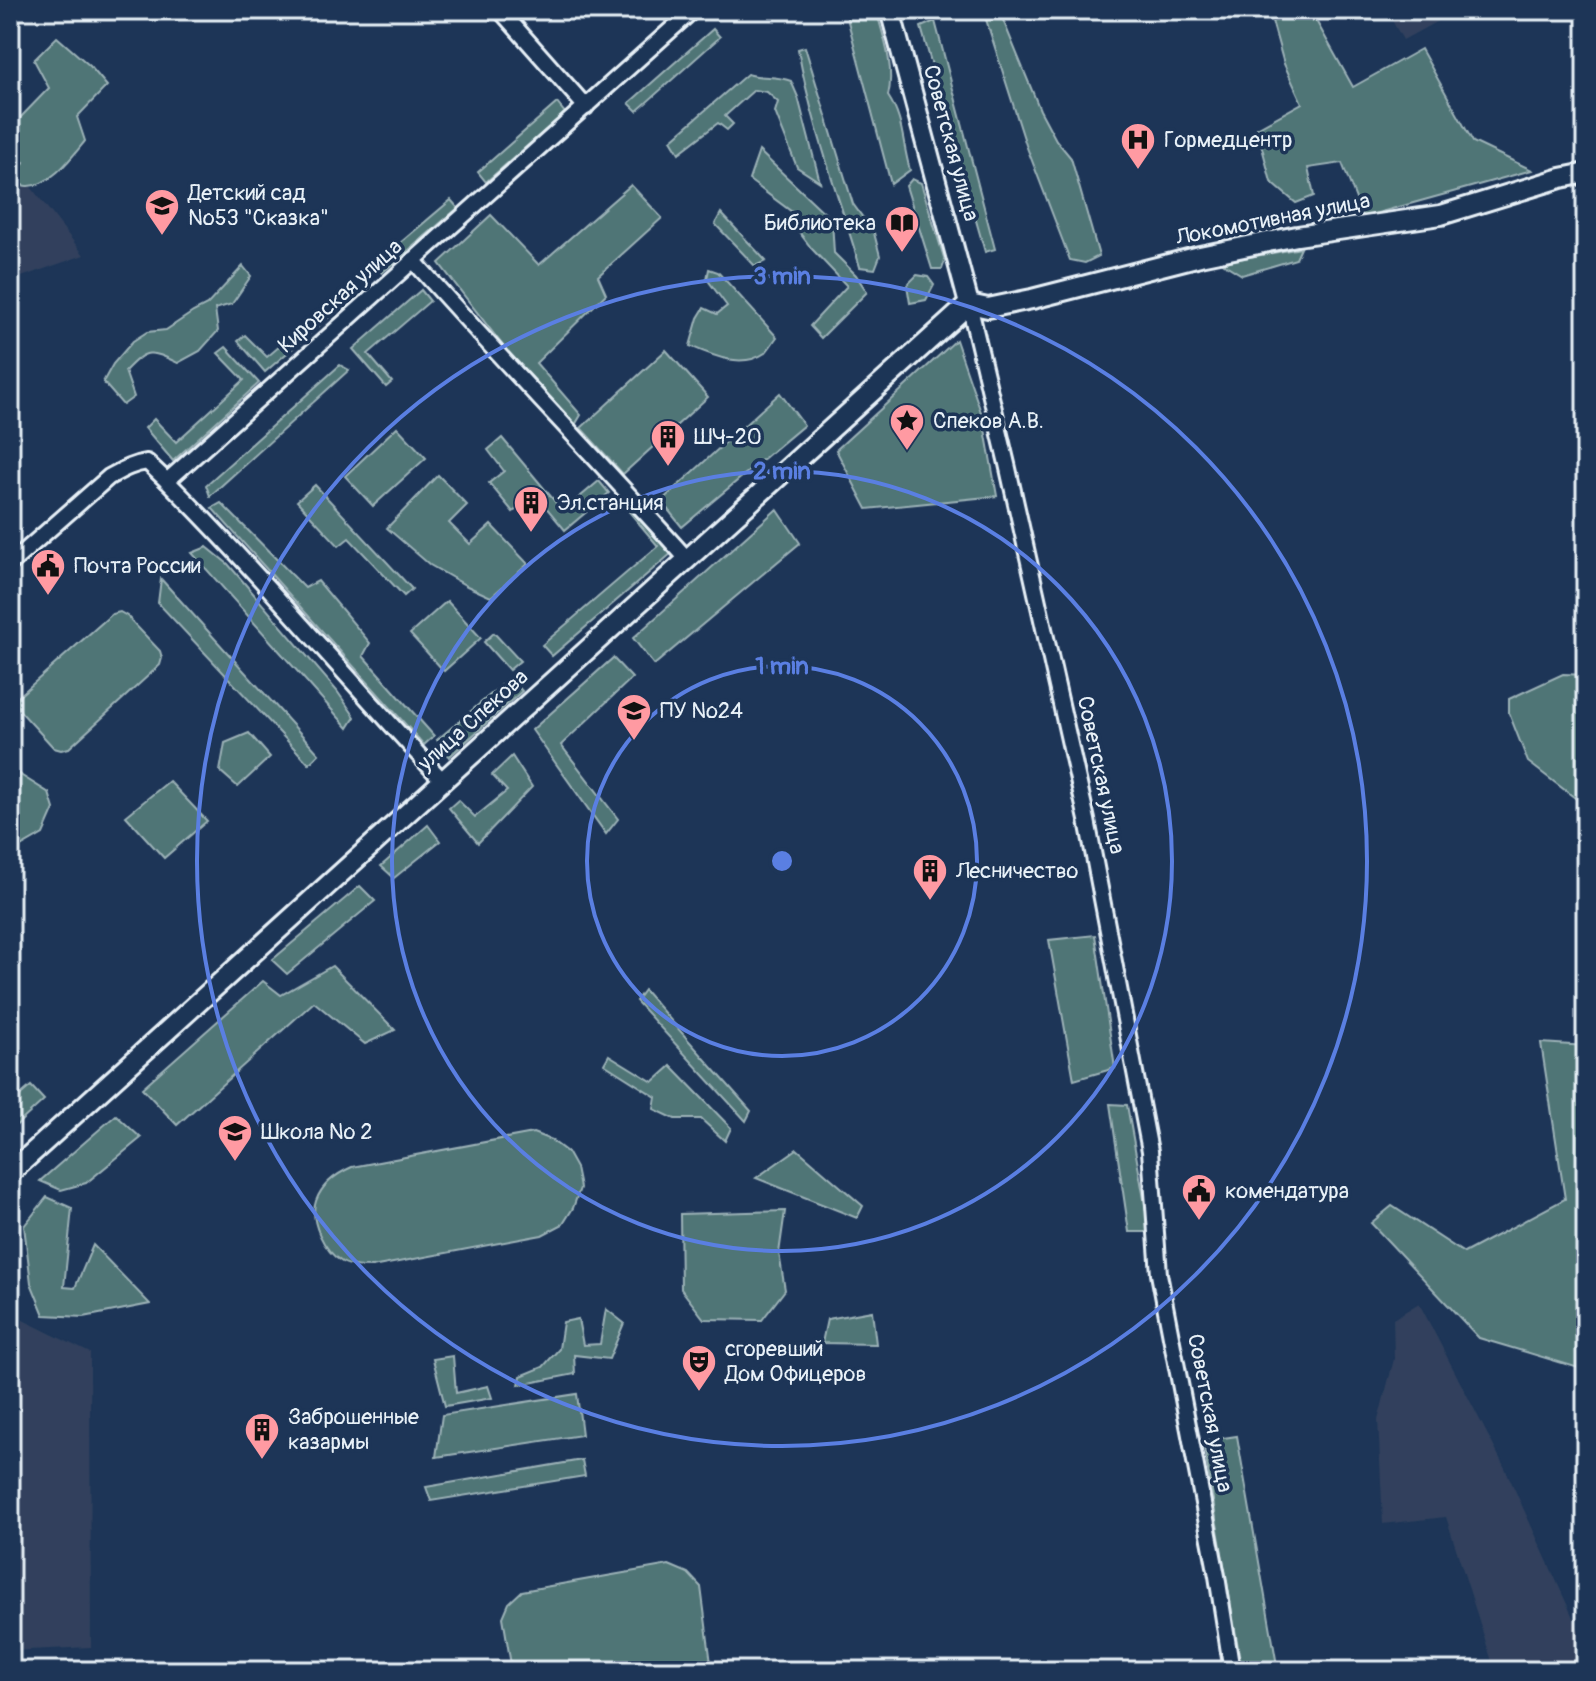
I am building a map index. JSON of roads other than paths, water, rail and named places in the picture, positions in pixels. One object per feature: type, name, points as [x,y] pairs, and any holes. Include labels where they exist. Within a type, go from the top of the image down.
[{"type":"main road","name":"Советская улица","points":[[890,10],[969,304]]},
{"type":"main road","name":"Локомотивная улица","points":[[969,304],[988,308],[1200,256],[1284,239],[1441,215],[1586,173]]},
{"type":"main road","name":"улица Спекова","points":[[10,1173],[969,304]]},
{"type":"street","points":[[500,10],[586,107]]},
{"type":"street","name":"Кировская улица","points":[[167,481],[693,10]]},
{"type":"street","points":[[413,260],[687,559]]},
{"type":"street","name":"Советская улица","points":[[969,304],[1087,820],[1150,1151],[1159,1274],[1232,1671]]},
{"type":"street","points":[[10,564],[109,477],[137,463],[147,462],[277,597],[443,781]]},
{"type":"place","name":"Гормедцентр","points":[[1138,171]]},
{"type":"place","name":"Детский сад №53 \"Сказка\"","points":[[162,237]]},
{"type":"place","name":"Библиотека","points":[[902,254]]},
{"type":"place","name":"Спеков А.В.","points":[[907,452]]},
{"type":"place","name":"ШЧ-20","points":[[668,468]]},
{"type":"place","name":"Эл.станция","points":[[531,534]]},
{"type":"place","name":"Почта России","points":[[48,597]]},
{"type":"place","name":"ПУ №24","points":[[634,742]]},
{"type":"place","name":"Лесничество","points":[[930,902]]},
{"type":"place","name":"Школа № 2","points":[[235,1163]]},
{"type":"place","name":"комендатура","points":[[1199,1222]]},
{"type":"place","name":"сгоревший Дом Офицеров","points":[[699,1393]]},
{"type":"place","name":"Заброшенные казармы","points":[[262,1461]]}]
